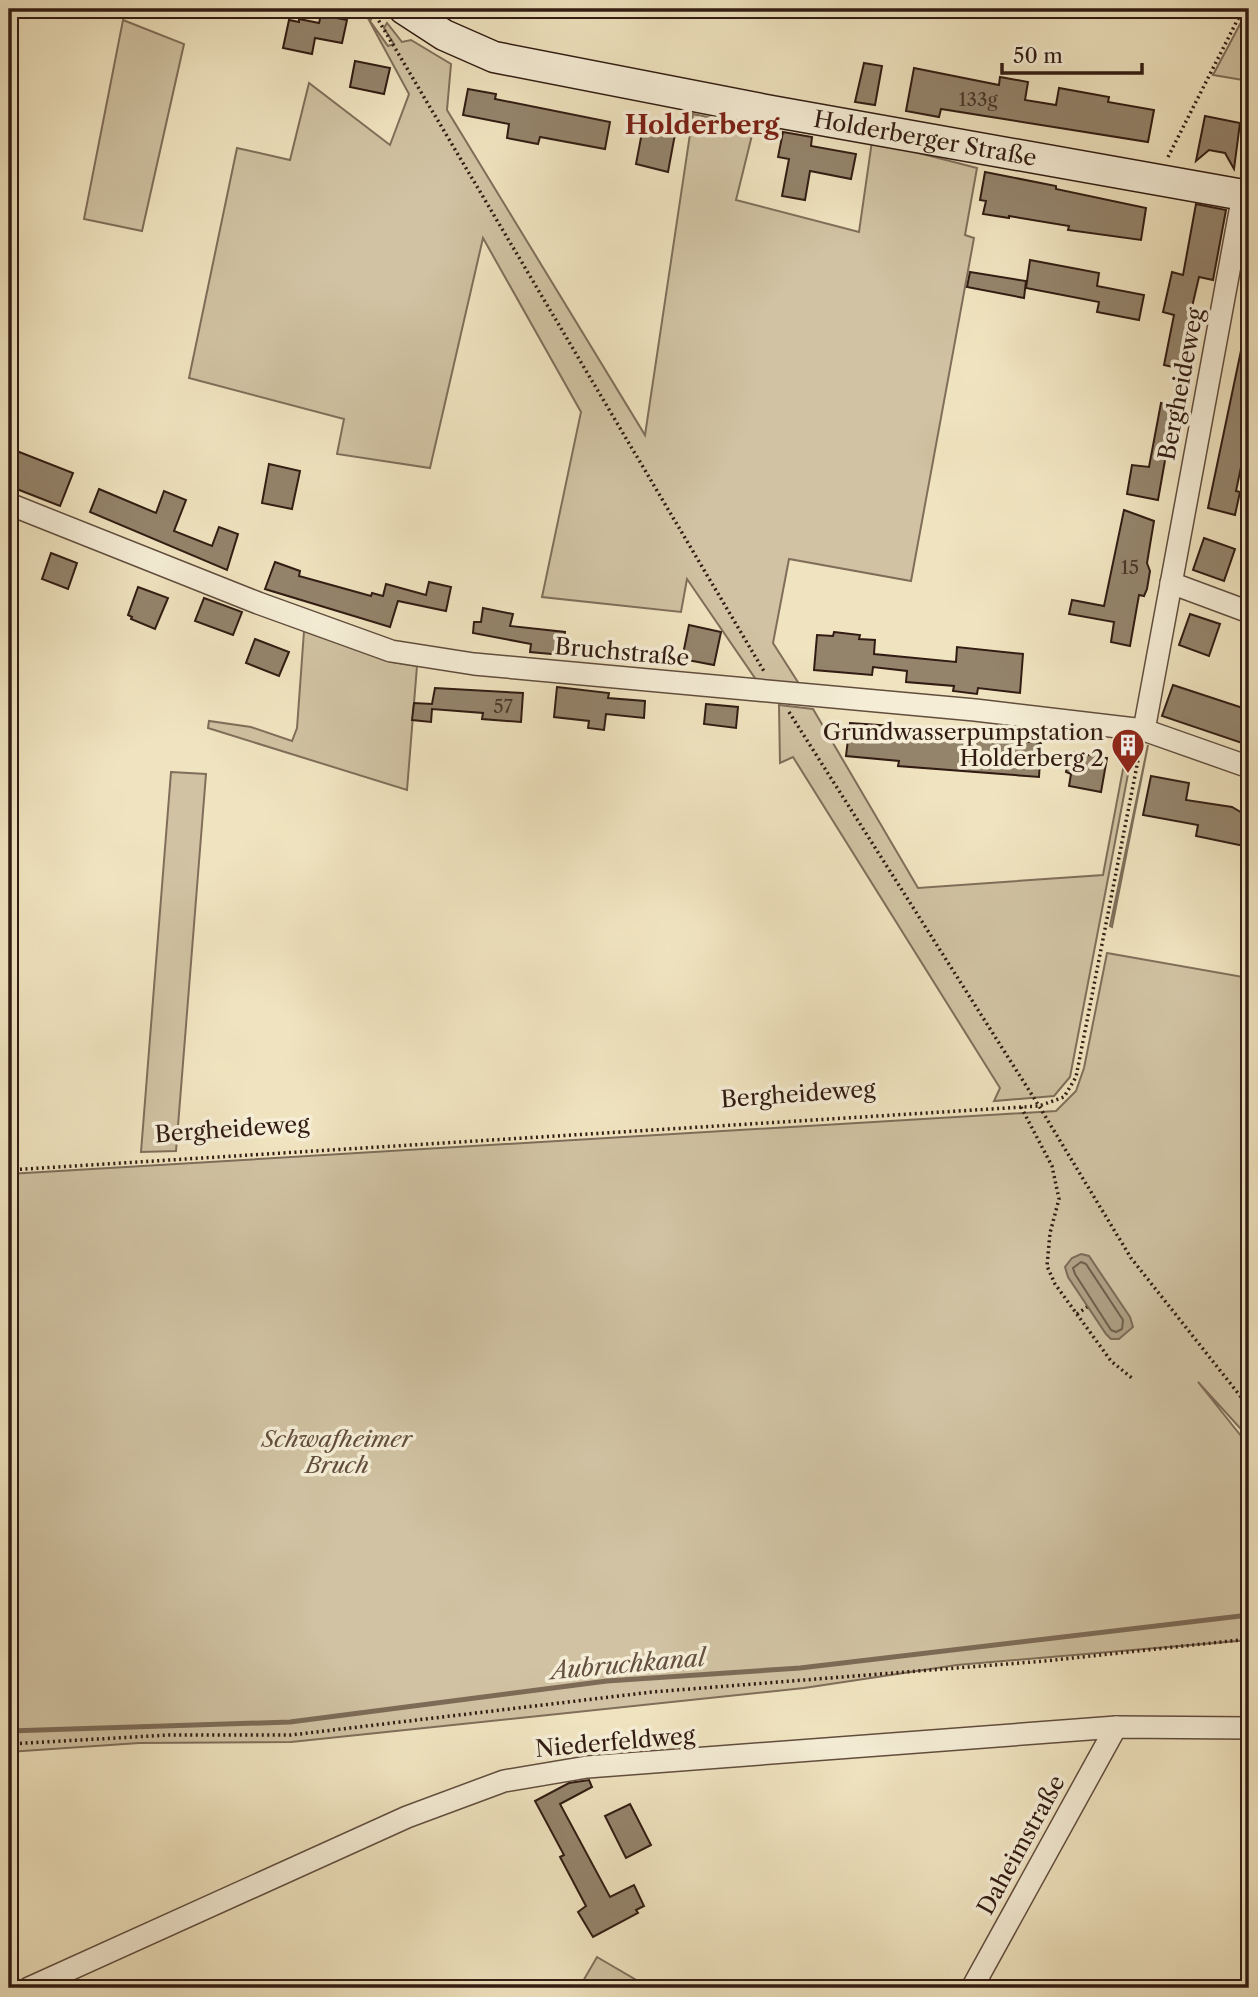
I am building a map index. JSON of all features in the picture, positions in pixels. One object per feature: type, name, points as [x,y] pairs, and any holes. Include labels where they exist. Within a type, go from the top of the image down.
[{"type":"main road","name":"Holderberger Straße","points":[[392,10],[494,57],[1156,181],[1246,195]]},
{"type":"street","name":"Bergheideweg","points":[[1144,730],[1246,195]]},
{"type":"street","name":"Bruchstraße","points":[[9,504],[258,603],[391,651],[474,664],[975,710],[1144,730],[1249,767]]},
{"type":"street","points":[[1171,583],[1249,612]]},
{"type":"street","name":"Niederfeldweg","points":[[29,1988],[407,1816],[504,1780],[587,1768],[1116,1727],[1249,1728]]},
{"type":"street","name":"Daheimstraße","points":[[972,1988],[1116,1727]]},
{"type":"path","points":[[1156,181],[1243,9]]},
{"type":"path","points":[[392,10],[376,16],[777,693],[1039,1106],[1131,1258],[1249,1407]]},
{"type":"path","name":"Bergheideweg","points":[[9,1170],[1039,1106],[1064,1097],[1076,1077],[1144,730]]},
{"type":"path","points":[[1021,1107],[1052,1166],[1059,1199],[1050,1233],[1047,1266],[1076,1314],[1111,1361],[1133,1379]]},
{"type":"path","points":[[1076,1314],[1087,1307]]},
{"type":"path","points":[[9,1744],[169,1735],[291,1735],[410,1723],[652,1692],[1045,1661],[1249,1639]]},
{"type":"green space","points":[[363,9],[375,13],[370,21],[388,46],[394,44],[384,28],[387,23],[402,42],[411,40],[451,64],[447,110],[645,435],[693,114],[754,127],[736,200],[859,232],[872,141],[977,168],[965,235],[974,238],[911,581],[789,559],[773,643],[803,690],[757,681],[687,579],[681,612],[542,597],[581,412],[483,238],[430,468],[337,454],[344,419],[189,378],[237,148],[290,160],[309,83],[390,145],[409,94]]},
{"type":"green space","points":[[1248,9],[1249,81],[1213,75],[1247,11]]},
{"type":"green space","points":[[123,20],[184,44],[142,231],[84,219]]},
{"type":"green space","points":[[304,631],[393,662],[417,666],[407,790],[208,728],[209,721],[251,727],[292,741],[297,728]]},
{"type":"green space","points":[[779,705],[813,709],[918,888],[1103,875],[1127,748],[1133,748],[1070,1077],[1054,1096],[994,1101],[1000,1088],[793,757],[780,763]]},
{"type":"green space","points":[[1148,745],[1112,927],[1110,926]]},
{"type":"green space","points":[[171,772],[206,774],[176,1151],[141,1152]]},
{"type":"green space","name":"Schwafheimer Bruch","points":[[1107,953],[1249,978],[1249,1438],[1198,1382],[1249,1446],[1249,1640],[957,1665],[804,1688],[291,1742],[139,1743],[9,1752],[9,1174],[1056,1111],[1076,1091],[1084,1068]]},
{"type":"green space","points":[[597,1957],[650,1988],[579,1988]]},
{"type":"water","points":[[1081,1254],[1089,1256],[1130,1317],[1133,1327],[1119,1339],[1111,1339],[1106,1334],[1068,1277],[1065,1267],[1072,1258]]},
{"type":"building","points":[[321,15],[347,20],[342,43],[315,38],[312,54],[283,48],[289,20],[319,23]]},
{"type":"building","points":[[355,61],[390,68],[384,94],[350,87]]},
{"type":"building","points":[[864,63],[882,66],[875,105],[855,102]]},
{"type":"building","points":[[914,68],[999,85],[1000,77],[1028,82],[1025,100],[1056,105],[1059,88],[1109,97],[1108,102],[1154,110],[1148,142],[941,109],[939,117],[906,111]]},
{"type":"building","points":[[468,89],[496,94],[495,99],[610,122],[605,149],[540,137],[538,144],[507,138],[509,124],[463,115]]},
{"type":"building","points":[[1205,116],[1240,123],[1234,169],[1225,153],[1209,150],[1196,161]]},
{"type":"building","points":[[643,127],[675,134],[668,172],[636,164]]},
{"type":"building","points":[[783,132],[812,137],[811,146],[856,154],[851,179],[810,171],[805,200],[782,196],[789,159],[778,157]]},
{"type":"building","points":[[985,172],[1146,208],[1141,240],[1068,230],[1069,226],[1009,216],[983,214],[986,201],[980,200]]},
{"type":"building","points":[[1196,204],[1226,210],[1213,280],[1199,277],[1185,337],[1193,339],[1186,370],[1164,365],[1174,315],[1163,312],[1172,272],[1183,275]]},
{"type":"building","points":[[1030,260],[1099,273],[1097,286],[1144,295],[1139,320],[1097,312],[1099,302],[1026,288]]},
{"type":"building","points":[[970,272],[1026,281],[1024,298],[967,287]]},
{"type":"building","points":[[1243,341],[1249,341],[1249,429],[1236,491],[1240,492],[1235,515],[1208,508]]},
{"type":"building","points":[[1161,403],[1182,408],[1174,451],[1167,449],[1158,500],[1127,494],[1132,465],[1149,467]]},
{"type":"building","points":[[9,448],[73,473],[60,506],[9,486]]},
{"type":"building","points":[[269,464],[300,471],[292,509],[262,503]]},
{"type":"building","points":[[99,489],[156,513],[164,491],[186,500],[174,531],[212,546],[219,527],[238,534],[227,570],[90,512]]},
{"type":"building","points":[[1124,510],[1154,521],[1147,563],[1150,571],[1147,589],[1144,596],[1139,595],[1130,646],[1111,642],[1114,622],[1069,614],[1072,600],[1104,606]]},
{"type":"building","points":[[1204,538],[1235,549],[1224,581],[1193,570]]},
{"type":"building","points":[[51,553],[77,563],[68,589],[42,579]]},
{"type":"building","points":[[275,562],[300,571],[299,576],[371,596],[372,593],[383,596],[386,584],[426,595],[429,582],[451,587],[446,611],[398,601],[390,627],[265,589]]},
{"type":"building","points":[[138,587],[168,598],[155,629],[131,619],[128,615]]},
{"type":"building","points":[[204,598],[242,612],[233,635],[195,621]]},
{"type":"building","points":[[483,608],[513,614],[510,626],[565,632],[562,655],[530,652],[531,644],[473,633],[474,622],[481,622]]},
{"type":"building","points":[[1190,614],[1220,624],[1209,656],[1179,645]]},
{"type":"building","points":[[689,625],[721,632],[714,665],[682,659]]},
{"type":"building","points":[[834,632],[875,640],[874,654],[956,662],[957,647],[1023,654],[1020,693],[978,688],[977,694],[953,691],[954,686],[906,682],[907,671],[873,667],[872,675],[814,670],[817,635],[833,636]]},
{"type":"building","points":[[255,639],[289,652],[279,676],[246,663]]},
{"type":"building","points":[[1173,685],[1249,710],[1249,731],[1245,744],[1162,716]]},
{"type":"building","points":[[557,687],[609,693],[608,698],[645,701],[644,718],[606,714],[604,730],[588,728],[589,721],[554,717]]},
{"type":"building","points":[[435,688],[523,693],[521,722],[482,719],[483,713],[432,709],[431,722],[412,720],[414,703],[432,704]]},
{"type":"building","points":[[706,704],[738,707],[736,728],[704,724]]},
{"type":"building","points":[[850,723],[937,729],[942,734],[1041,743],[1039,777],[898,766],[899,761],[846,756]]},
{"type":"building","points":[[1070,752],[1107,758],[1101,792],[1069,786],[1071,774],[1066,772]]},
{"type":"building","points":[[1151,776],[1189,783],[1186,800],[1232,807],[1249,817],[1249,847],[1196,836],[1198,825],[1143,815]]},
{"type":"building","points":[[589,1780],[592,1787],[560,1804],[610,1897],[634,1885],[644,1906],[636,1910],[638,1913],[593,1937],[578,1912],[586,1906],[560,1857],[564,1855],[535,1801],[569,1783]]},
{"type":"building","points":[[630,1804],[651,1845],[626,1858],[605,1816]]},
{"type":"waterway","name":"Aubruchkanal","points":[[9,1731],[290,1722],[607,1681],[800,1668],[1249,1615]]},
{"type":"place","name":"Grundwasserpumpstation Holderberg 2","points":[[1128,775]]},
{"type":"district","name":"Holderberg","points":[[702,125]]}]
